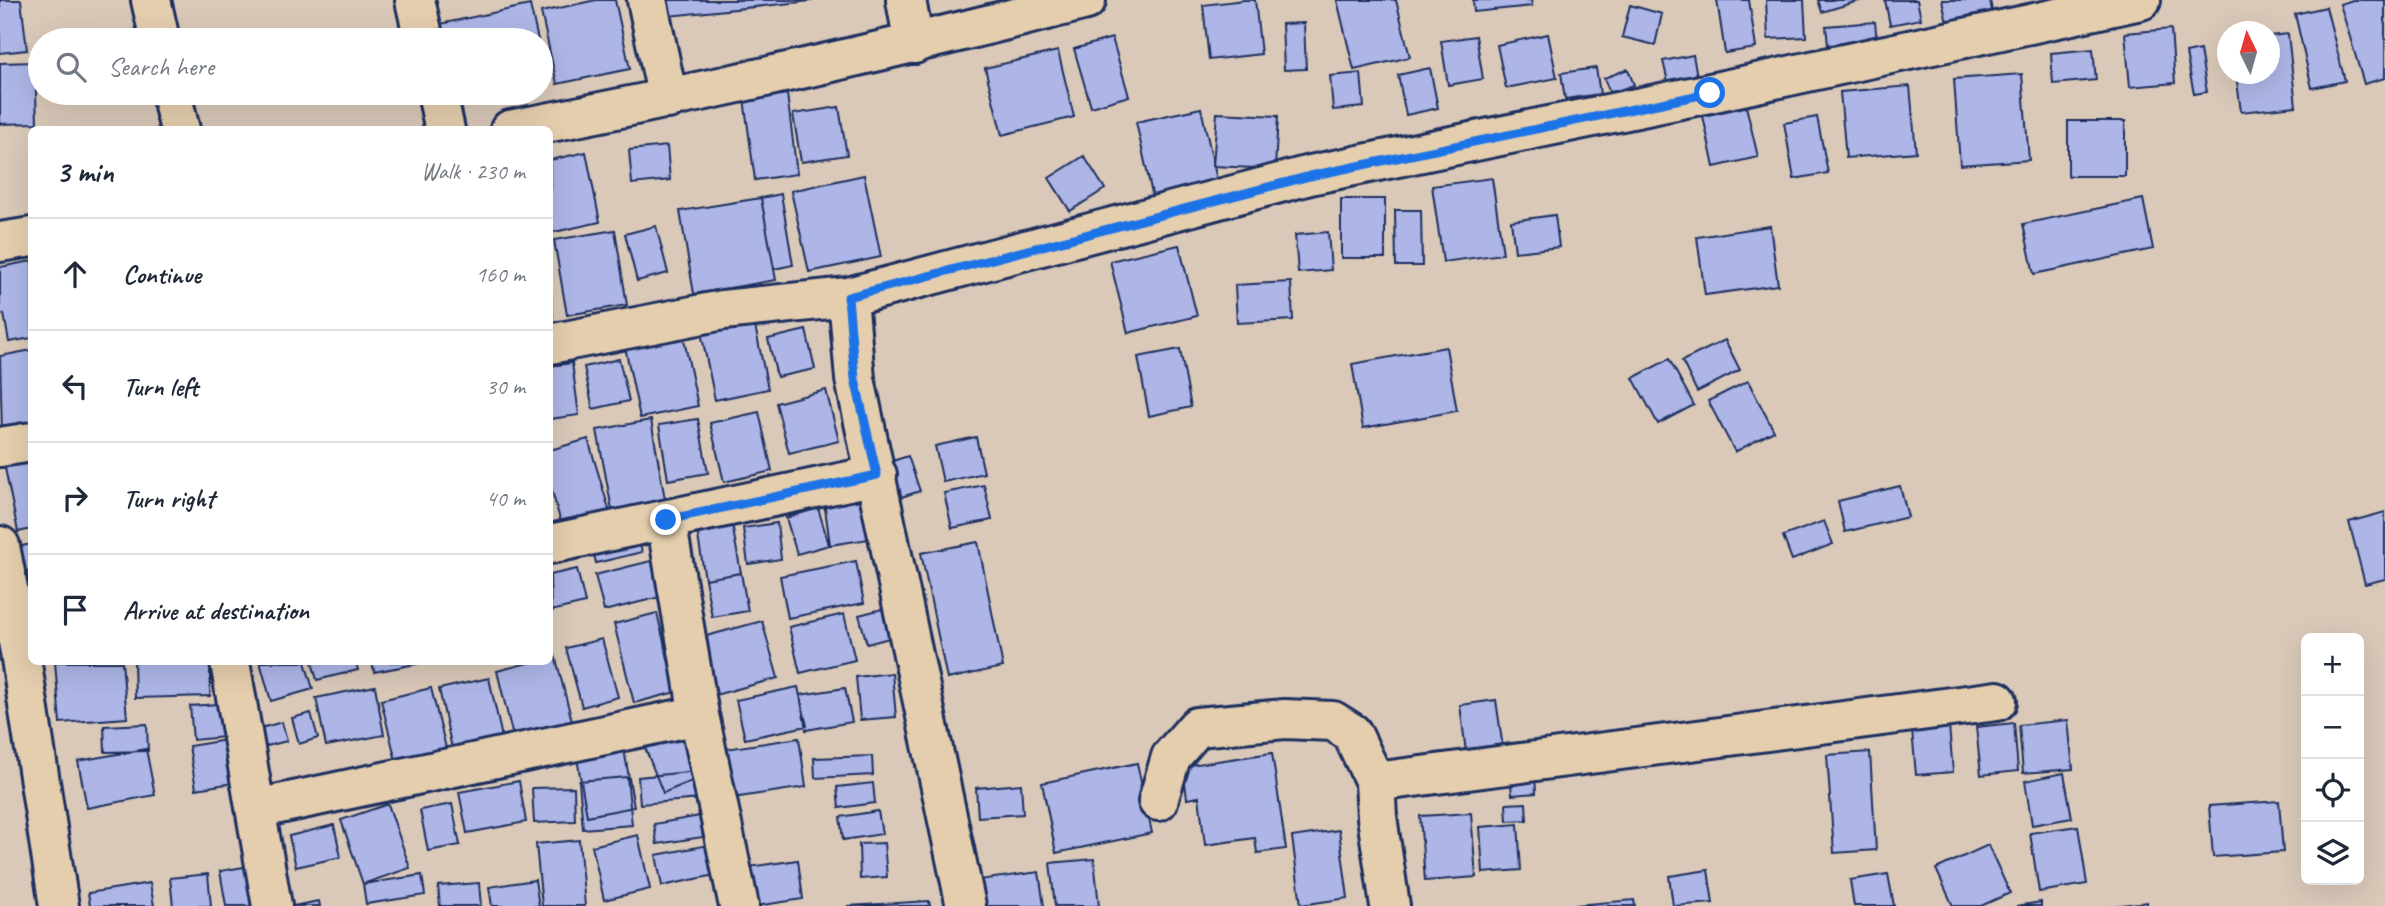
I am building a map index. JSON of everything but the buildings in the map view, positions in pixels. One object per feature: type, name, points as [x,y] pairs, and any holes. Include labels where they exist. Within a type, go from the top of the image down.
[{"type":"street","points":[[151,0],[157,28]]},
{"type":"street","points":[[415,0],[421,28]]},
{"type":"street","points":[[647,0],[668,99]]},
{"type":"street","points":[[905,0],[914,44]]},
{"type":"street","points":[[530,126],[668,99],[914,44],[1086,0]]},
{"type":"street","points":[[553,343],[723,310],[848,297],[1310,176],[2141,0]]},
{"type":"street","points":[[175,105],[179,126]]},
{"type":"street","points":[[440,105],[444,126]]},
{"type":"street","points":[[0,242],[28,238]]},
{"type":"street","points":[[848,297],[855,379],[966,906]]},
{"type":"street","points":[[0,447],[28,443]]},
{"type":"street","points":[[553,543],[877,475]]},
{"type":"street","points":[[666,520],[699,715],[739,906]]},
{"type":"street","points":[[0,546],[26,650],[59,906]]},
{"type":"street","points":[[231,665],[272,906]]},
{"type":"street","points":[[1375,782],[1997,701]]},
{"type":"street","points":[[256,809],[699,715]]},
{"type":"street","points":[[1158,801],[1171,757],[1197,727],[1285,719],[1333,721],[1352,733],[1375,782],[1377,817],[1390,906]]},
{"type":"route","points":[[666,520],[877,475],[855,379],[848,297],[1310,176],[1710,93]]}]
